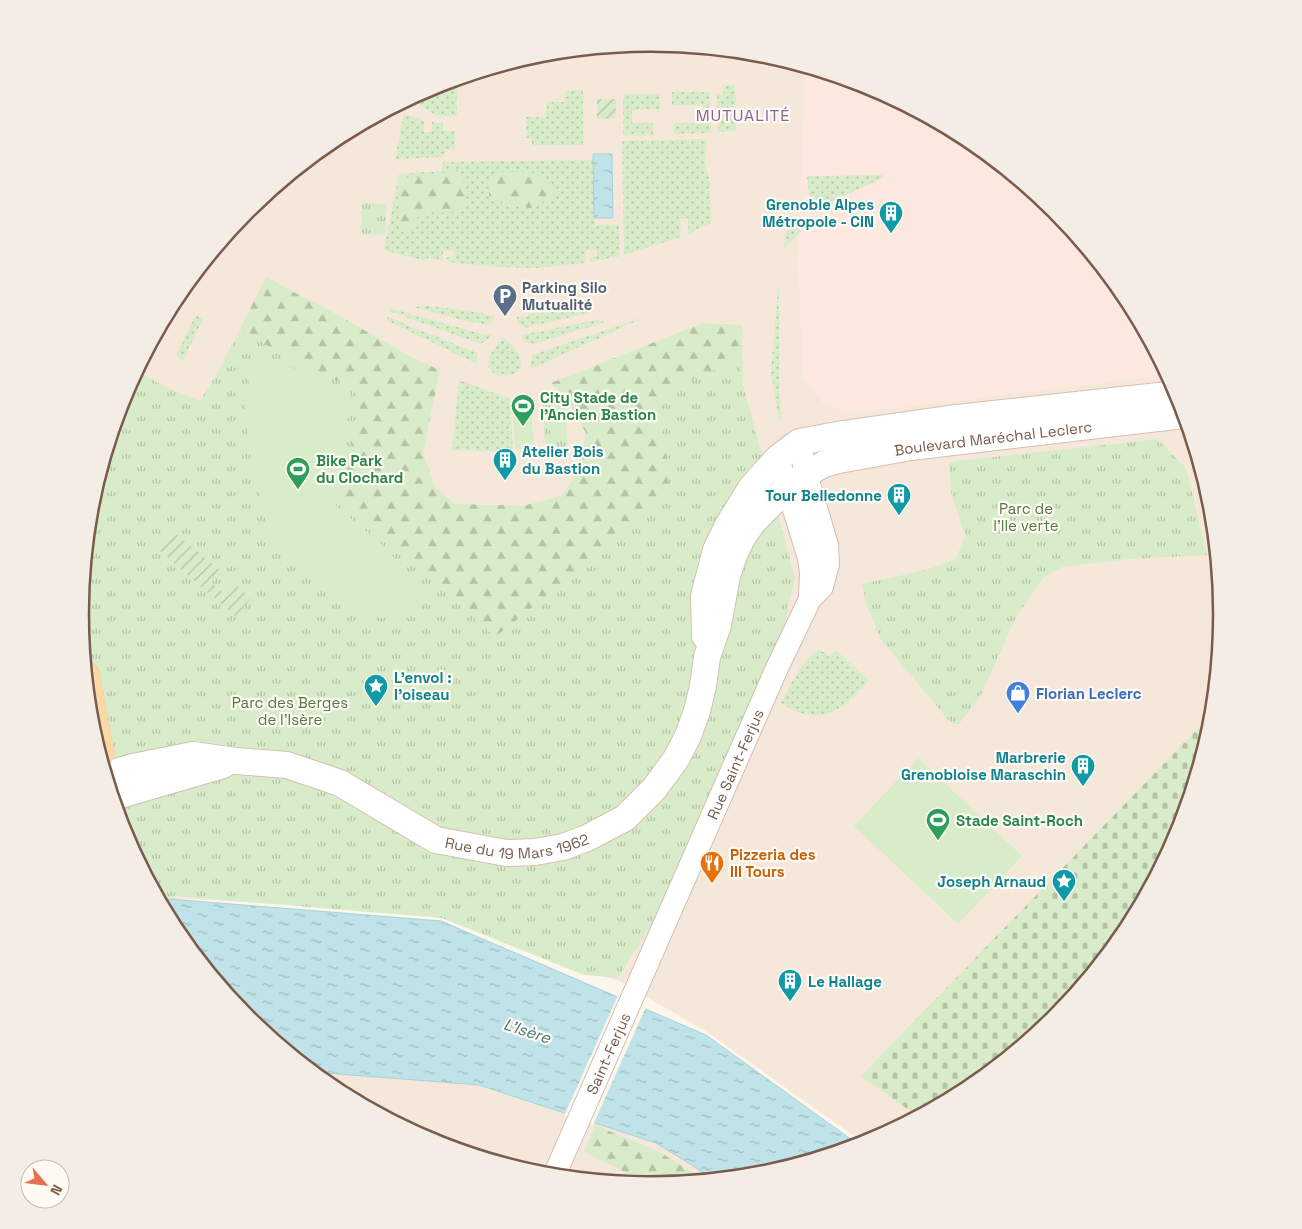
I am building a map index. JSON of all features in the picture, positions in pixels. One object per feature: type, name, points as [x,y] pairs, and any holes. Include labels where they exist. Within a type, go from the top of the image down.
[{"type":"main road","name":"Boulevard Maréchal Leclerc","points":[[798,442],[948,419],[1168,395]]},
{"type":"main road","name":"Boulevard Maréchal Leclerc","points":[[797,481],[824,464],[911,447],[1176,416]]},
{"type":"main road","name":"Rue du 19 Mars 1962","points":[[707,657],[704,628],[704,596],[716,550],[738,506],[751,488],[778,458],[798,442]]},
{"type":"main road","name":"Rue du 19 Mars 1962","points":[[112,773],[193,755],[287,765],[340,783],[436,840],[506,853],[535,852],[563,847],[587,838],[619,821],[642,803],[676,759],[688,736],[701,694],[707,657],[718,625],[727,576],[742,538],[753,522],[797,481]]},
{"type":"main road","name":"Rue du 19 Mars 1962","points":[[119,795],[236,761]]},
{"type":"street","points":[[797,481],[798,442]]},
{"type":"street","points":[[778,458],[797,481]]},
{"type":"street","name":"Rue Saint-Ferjus","points":[[662,930],[776,668],[810,599],[811,573],[797,481]]},
{"type":"street","name":"Saint-Ferjus","points":[[557,1169],[662,930]]},
{"type":"shaded area","points":[[651,52],[688,54],[761,63],[796,72],[832,82],[900,110],[963,147],[1022,192],[1074,244],[1097,272],[1138,334],[1155,366],[1170,399],[1194,469],[1208,541],[1212,578],[1212,651],[1208,688],[1194,760],[1170,830],[1155,863],[1138,896],[1097,957],[1074,985],[1022,1037],[963,1082],[932,1101],[900,1119],[856,1138],[707,1032],[621,982],[443,913],[188,899],[168,902],[132,830],[112,772],[93,679],[90,651],[90,578],[94,541],[108,469],[119,434],[132,399],[164,333],[205,272],[228,244],[280,192],[339,147],[370,128],[402,110],[470,82],[541,63],[578,57]]},
{"type":"shaded area","points":[[805,74],[832,82],[900,110],[963,147],[1022,192],[1074,244],[1097,272],[1138,334],[1160,376],[858,413],[824,405],[803,376],[798,263]]},
{"type":"shaded area","points":[[267,1006],[746,1168],[688,1175],[614,1175],[541,1166],[470,1147],[402,1119],[339,1082],[280,1037],[255,1013]]},
{"type":"green space","points":[[723,85],[735,85],[736,131],[718,132],[717,94],[723,94]]},
{"type":"green space","points":[[452,89],[457,89],[457,116],[437,116],[417,103]]},
{"type":"green space","points":[[566,90],[583,90],[583,145],[532,145],[532,138],[526,138],[526,117],[546,117],[547,102],[565,102]]},
{"type":"green space","points":[[672,92],[710,92],[711,133],[674,134],[674,123],[703,123],[703,105],[672,105]]},
{"type":"green space","points":[[623,94],[660,94],[660,109],[632,110],[632,123],[653,123],[653,135],[623,136]]},
{"type":"green space","points":[[597,99],[616,99],[616,118],[597,119]]},
{"type":"green space","points":[[404,114],[424,121],[424,132],[432,132],[432,122],[443,123],[443,131],[455,131],[455,150],[445,149],[444,157],[395,159]]},
{"type":"green space","points":[[707,139],[705,163],[710,182],[711,223],[688,234],[688,218],[681,219],[680,237],[624,255],[622,141]]},
{"type":"green space","points":[[593,160],[595,225],[619,225],[620,256],[590,262],[590,257],[597,256],[597,250],[586,250],[585,263],[538,268],[497,267],[447,262],[447,257],[454,257],[454,251],[443,251],[443,261],[427,258],[424,261],[384,250],[399,174],[442,171],[443,162]]},
{"type":"green space","points":[[457,170],[464,185],[466,207],[451,213],[434,212],[420,215],[409,233],[402,232],[399,227],[401,210],[396,194],[400,178],[433,176]]},
{"type":"green space","points":[[510,171],[530,172],[554,184],[554,193],[551,201],[546,201],[530,208],[496,202],[489,196],[489,186],[496,173]]},
{"type":"green space","points":[[882,175],[884,177],[821,207],[816,207],[810,202],[807,178],[809,176]]},
{"type":"green space","points":[[362,203],[387,204],[385,235],[361,234]]},
{"type":"green space","points":[[790,216],[792,216],[801,231],[783,248]]},
{"type":"green space","points":[[266,277],[315,302],[413,358],[440,370],[423,453],[435,487],[455,504],[523,506],[561,496],[576,476],[586,433],[566,398],[551,383],[703,323],[742,325],[743,384],[708,498],[492,657],[215,390],[239,331]]},
{"type":"green space","points":[[779,289],[779,389],[782,419],[779,421],[771,372]]},
{"type":"green space","points":[[422,305],[494,316],[492,322],[487,325],[414,307]]},
{"type":"green space","points":[[390,308],[482,334],[493,335],[481,344],[389,311]]},
{"type":"green space","points":[[581,310],[592,312],[525,328],[518,323],[517,317],[528,317],[528,314]]},
{"type":"green space","points":[[196,315],[203,319],[183,361],[176,355]]},
{"type":"green space","points":[[647,316],[531,369],[532,355]]},
{"type":"green space","points":[[388,317],[477,353],[477,364],[386,320]]},
{"type":"green space","points":[[602,319],[604,322],[534,344],[525,341],[521,335]]},
{"type":"green space","name":"Parc des Berges de l'Isère","points":[[239,331],[360,392],[344,496],[495,637],[670,498],[659,393],[739,360],[743,384],[795,578],[784,626],[750,702],[670,894],[618,978],[584,975],[442,918],[175,896],[166,898],[132,830],[108,760],[94,688],[90,651],[90,578],[94,541],[108,469],[132,399],[143,374],[164,386],[200,401],[219,370]]},
{"type":"green space","points":[[505,338],[517,352],[521,366],[519,371],[514,374],[494,374],[488,367],[490,355],[502,339]]},
{"type":"green space","name":"Bike Park du Clochard","points":[[251,366],[289,366],[351,393],[336,506],[385,547],[401,566],[419,593],[406,621],[354,614],[272,542],[254,474],[245,411]]},
{"type":"green space","points":[[459,380],[510,399],[513,452],[452,450]]},
{"type":"green space","points":[[566,401],[568,451],[545,452],[543,402]]},
{"type":"green space","name":"City Stade de l'Ancien Bastion","points":[[531,405],[534,448],[515,449],[512,407]]},
{"type":"green space","name":"Parc de l'Ile verte","points":[[1157,439],[1186,468],[1207,555],[1129,559],[1062,567],[1043,578],[1016,617],[981,695],[959,724],[952,724],[881,640],[867,606],[862,584],[926,570],[956,559],[965,535],[951,492],[949,462]]},
{"type":"green space","points":[[174,532],[221,571],[211,583],[226,595],[235,584],[251,598],[236,617],[159,550]]},
{"type":"green space","points":[[819,649],[829,656],[837,651],[869,681],[849,701],[829,713],[819,715],[795,711],[781,703],[802,667],[812,654]]},
{"type":"green space","points":[[1202,724],[1194,760],[1170,830],[1138,896],[1097,957],[1048,1012],[1022,1037],[993,1060],[963,1082],[912,1112],[861,1076]]},
{"type":"green space","name":"Stade Saint-Roch","points":[[918,758],[1022,856],[958,924],[854,826]]},
{"type":"green space","points":[[595,1125],[658,1151],[696,1174],[632,1175],[584,1152]]},
{"type":"water","points":[[593,154],[612,154],[613,218],[594,218]]},
{"type":"water","name":"L'Isère","points":[[167,900],[441,921],[706,1035],[851,1140],[832,1147],[761,1166],[705,1174],[656,1143],[479,1085],[327,1073],[280,1037],[228,985],[205,957]]},
{"type":"pier","points":[[618,995],[646,1007],[593,1125],[564,1116]]},
{"type":"place","name":"Grenoble Alpes Métropole - CIN","points":[[891,234]]},
{"type":"place","name":"Parking Silo Mutualité","points":[[505,317]]},
{"type":"place","name":"City Stade de l'Ancien Bastion","points":[[523,427]]},
{"type":"place","name":"Atelier Bois du Bastion","points":[[505,481]]},
{"type":"place","name":"Bike Park du Clochard","points":[[298,490]]},
{"type":"place","name":"Tour Belledonne","points":[[899,516]]},
{"type":"place","name":"L'envol : l'oiseau","points":[[376,707]]},
{"type":"place","name":"Florian Leclerc","points":[[1018,714]]},
{"type":"place","name":"Marbrerie Grenobloise Maraschin","points":[[1083,787]]},
{"type":"place","name":"Stade Saint-Roch","points":[[938,841]]},
{"type":"place","name":"Pizzeria des III Tours","points":[[712,884]]},
{"type":"place","name":"Joseph Arnaud","points":[[1064,902]]},
{"type":"place","name":"Le Hallage","points":[[790,1002]]},
{"type":"district","name":"MUTUALITÉ","points":[[743,115]]}]
